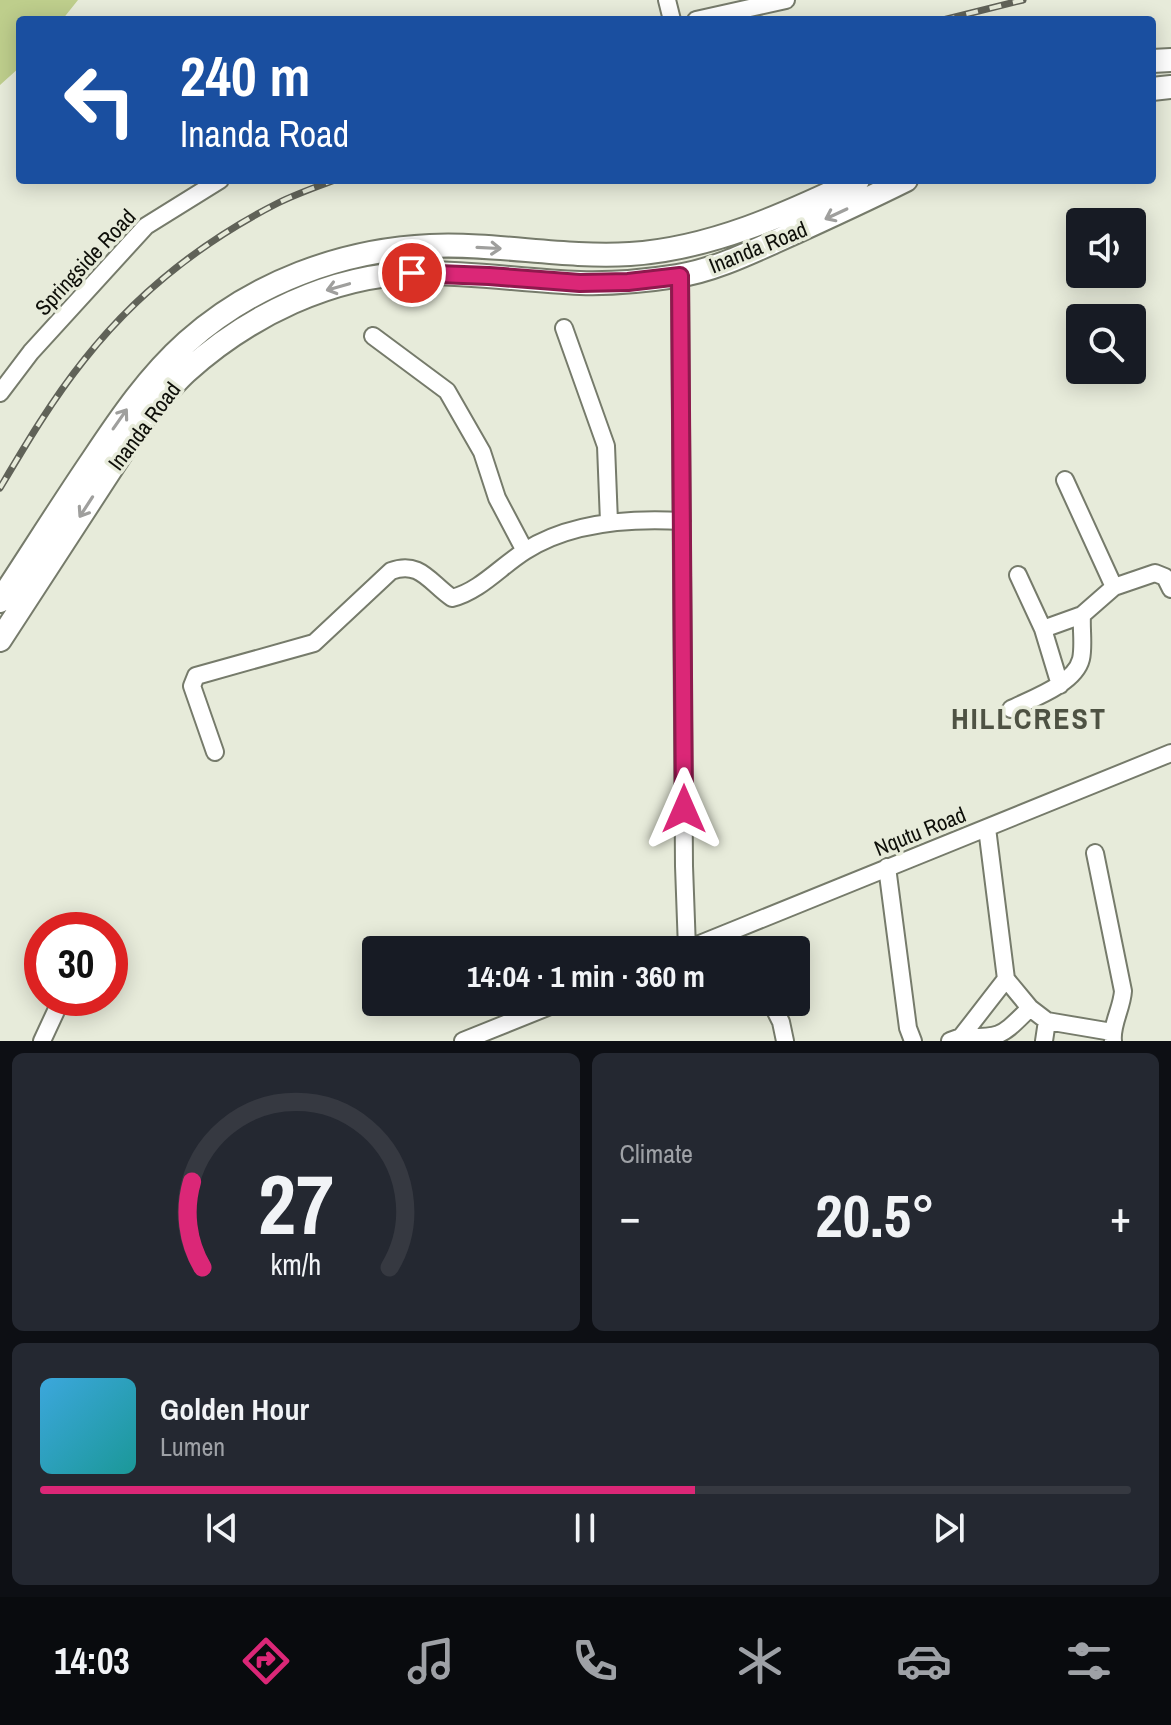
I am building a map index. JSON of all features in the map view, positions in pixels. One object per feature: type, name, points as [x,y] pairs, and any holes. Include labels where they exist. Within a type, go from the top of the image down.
[{"type":"main road","name":"Inanda Road","points":[[0,601],[144,386],[201,330],[253,295],[302,272],[379,251],[431,246],[618,254],[672,248],[733,233],[849,184]]},
{"type":"main road","name":"Inanda Road","points":[[0,640],[145,417],[168,390],[203,358],[274,311],[342,285],[412,273],[580,283],[680,276],[745,254],[898,184]]},
{"type":"street","points":[[714,16],[786,0]]},
{"type":"street","name":"Springside Road","points":[[0,393],[31,352],[146,226],[214,184]]},
{"type":"street","points":[[680,276],[686,936]]},
{"type":"street","points":[[564,328],[606,446],[609,522]]},
{"type":"street","points":[[373,336],[447,391],[482,452],[497,498],[525,551]]},
{"type":"street","points":[[1065,480],[1114,587]]},
{"type":"street","points":[[215,752],[192,686],[196,676],[314,643],[391,571],[414,567],[452,598],[464,595],[553,535],[609,522],[682,521]]},
{"type":"street","points":[[1043,629],[1082,615],[1114,587],[1155,573],[1166,578],[1171,589]]},
{"type":"street","points":[[1018,575],[1043,629],[1060,685]]},
{"type":"street","points":[[1011,709],[1060,685],[1080,661],[1082,615]]},
{"type":"street","name":"Nqutu Road","points":[[720,936],[1171,753]]},
{"type":"street","points":[[987,828],[1006,979],[1030,1008],[1047,1021],[1112,1037],[1123,991],[1095,853]]},
{"type":"street","points":[[887,867],[908,1028],[913,1041]]},
{"type":"street","points":[[956,1039],[1006,979]]},
{"type":"street","points":[[956,1039],[995,1037],[1030,1008]]},
{"type":"street","points":[[42,1041],[54,1016]]},
{"type":"street","points":[[463,1041],[525,1016]]},
{"type":"street","points":[[778,1016],[785,1041]]},
{"type":"street","points":[[1044,1041],[1047,1021]]},
{"type":"green space","points":[[0,0],[78,0],[65,16],[16,16],[16,71],[0,85]]},
{"type":"railway","points":[[959,16],[1023,0]]},
{"type":"railway","points":[[0,488],[72,375],[104,336],[148,291],[223,234],[285,200],[325,184]]},
{"type":"district","name":"HILLCREST","points":[[1029,719]]},
{"type":"route","points":[[412,273],[580,283],[680,276],[684,809]]}]
